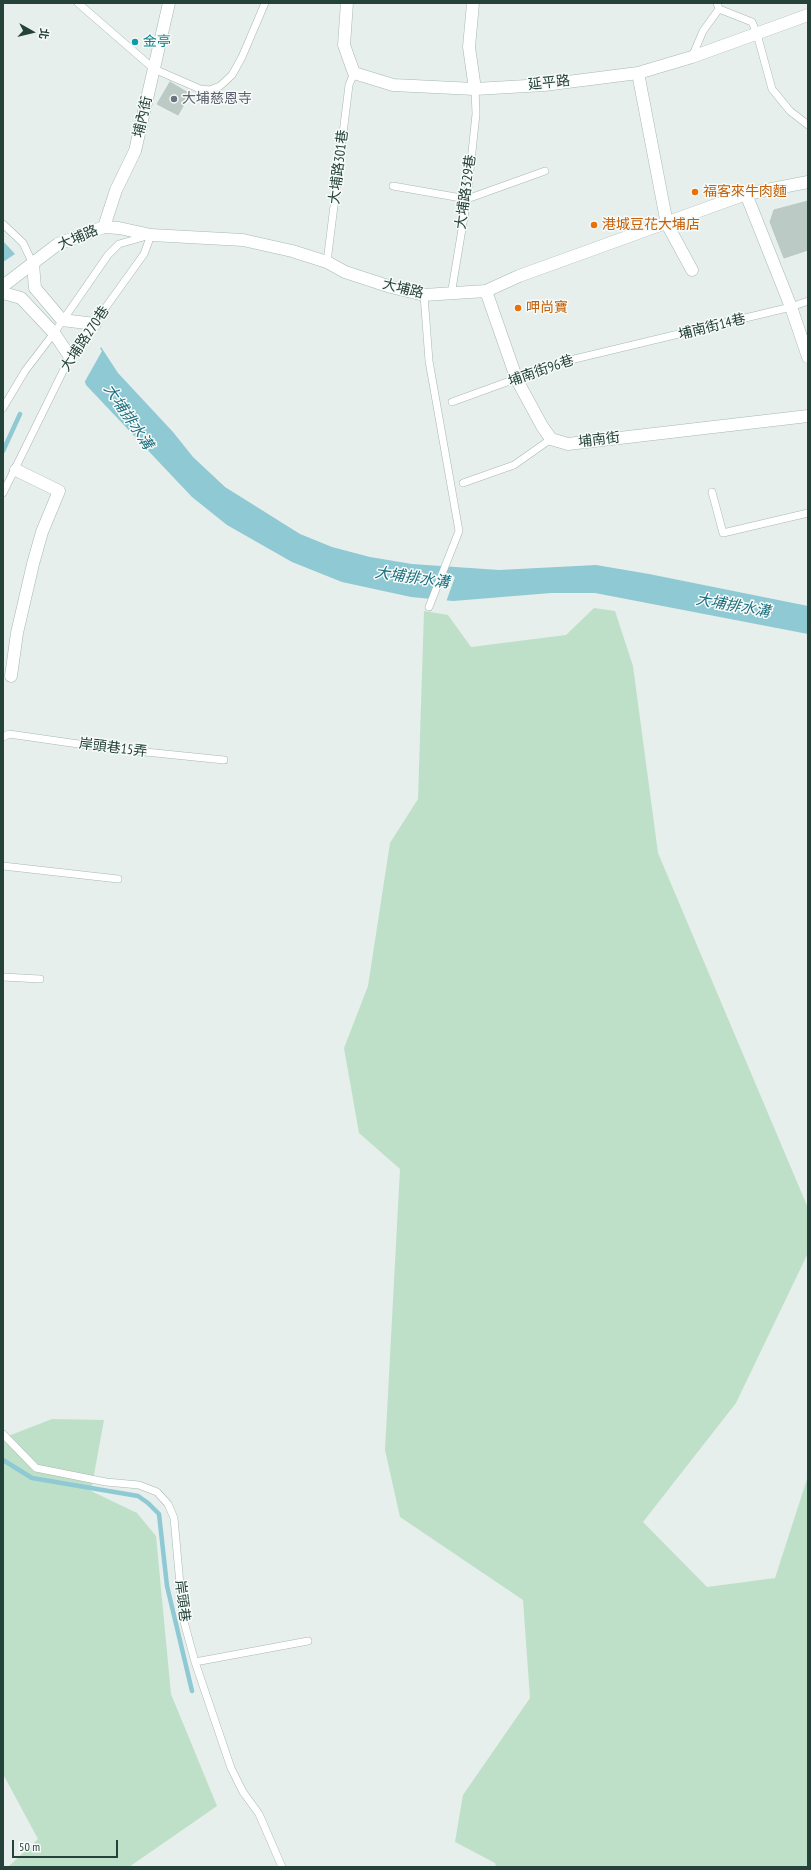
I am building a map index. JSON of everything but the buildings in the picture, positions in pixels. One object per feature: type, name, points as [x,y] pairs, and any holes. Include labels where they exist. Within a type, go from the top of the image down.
[{"type":"street","name":"埔內街","points":[[104,227],[116,190],[135,152],[169,3]]},
{"type":"street","points":[[347,3],[344,45],[354,73]]},
{"type":"street","points":[[473,3],[469,47],[475,89]]},
{"type":"street","name":"延平路","points":[[354,73],[393,85],[475,89],[544,85],[638,74],[692,57],[808,15]]},
{"type":"street","points":[[638,74],[667,224],[692,270]]},
{"type":"street","name":"大埔路","points":[[3,286],[58,244],[104,227],[120,228],[151,235],[242,240],[292,251],[327,262],[352,274],[424,296],[486,291],[519,276],[667,224],[746,194],[808,182]]},
{"type":"street","points":[[746,194],[791,308],[808,357]]},
{"type":"street","points":[[33,264],[35,288],[62,320],[95,324]]},
{"type":"street","points":[[486,291],[517,380],[542,426],[551,439]]},
{"type":"street","points":[[3,293],[21,298],[54,333],[70,358]]},
{"type":"street","name":"埔南街","points":[[551,439],[568,444],[808,416]]},
{"type":"street","points":[[11,676],[17,633],[33,564],[42,532],[59,491],[16,470]]},
{"type":"lane","points":[[78,3],[154,69],[200,89],[210,90],[220,86],[232,75],[242,57],[265,3]]},
{"type":"lane","points":[[692,57],[703,31],[718,6],[752,22],[757,34],[772,89],[790,111],[808,125]]},
{"type":"lane","name":"大埔路301巷","points":[[327,262],[349,85],[354,73]]},
{"type":"lane","name":"大埔路329巷","points":[[451,295],[466,199],[476,114],[475,89]]},
{"type":"lane","points":[[393,186],[466,199],[544,171]]},
{"type":"lane","points":[[3,224],[23,243],[33,264]]},
{"type":"lane","points":[[3,408],[25,371],[54,333],[108,255],[119,244],[151,235]]},
{"type":"lane","name":"大埔路270巷","points":[[3,493],[16,470],[70,358],[144,254],[151,235]]},
{"type":"lane","points":[[424,296],[430,361],[459,531],[429,607]]},
{"type":"lane","name":"埔南街14巷","points":[[633,346],[791,308],[808,301]]},
{"type":"lane","name":"埔南街96巷","points":[[452,402],[517,380],[562,362],[633,346]]},
{"type":"lane","points":[[463,483],[514,465],[551,439]]},
{"type":"lane","points":[[712,492],[723,533],[808,513]]},
{"type":"lane","name":"岸頭巷15弄","points":[[3,737],[9,734],[106,748],[224,760]]},
{"type":"lane","points":[[3,866],[118,879]]},
{"type":"lane","points":[[3,977],[40,979]]},
{"type":"lane","name":"岸頭巷","points":[[3,1434],[36,1468],[106,1482],[140,1485],[157,1492],[168,1504],[174,1518],[183,1618],[195,1662],[231,1768],[243,1792],[259,1814],[282,1867]]},
{"type":"lane","points":[[195,1662],[308,1641]]},
{"type":"green space","points":[[594,608],[615,611],[633,666],[658,853],[808,1208],[808,1253],[736,1403],[643,1522],[707,1587],[775,1578],[808,1476],[808,1867],[496,1867],[495,1863],[455,1842],[463,1795],[530,1698],[523,1600],[400,1517],[385,1450],[400,1169],[359,1133],[344,1048],[368,986],[390,843],[418,799],[424,611],[448,615],[471,647],[566,635]]},
{"type":"green space","points":[[52,1419],[104,1420],[91,1491],[137,1513],[156,1536],[171,1694],[217,1806],[129,1867],[8,1867],[38,1839],[3,1774],[3,1438]]},
{"type":"water","points":[[3,241],[15,254],[3,262]]},
{"type":"water","name":"大埔排水溝","points":[[101,347],[118,373],[173,432],[193,457],[225,487],[300,534],[332,547],[370,557],[412,564],[499,570],[596,565],[649,574],[808,606],[808,634],[595,593],[551,593],[453,601],[411,597],[342,582],[292,562],[227,525],[192,497],[86,385],[83,376]]},
{"type":"pier","points":[[99,347],[102,351],[84,383],[82,375]]},
{"type":"pier","points":[[444,573],[455,577],[446,602],[434,601]]},
{"type":"waterway","points":[[3,451],[20,414]]},
{"type":"waterway","points":[[3,1460],[32,1478],[138,1496],[159,1514],[167,1586],[192,1691]]},
{"type":"place","name":"金亭","points":[[135,42]]},
{"type":"place","name":"大埔慈恩寺","points":[[174,99]]},
{"type":"place","name":"福客來牛肉麵","points":[[695,192]]},
{"type":"place","name":"港城豆花大埔店","points":[[594,225]]},
{"type":"place","name":"呷尚寶","points":[[518,308]]}]
